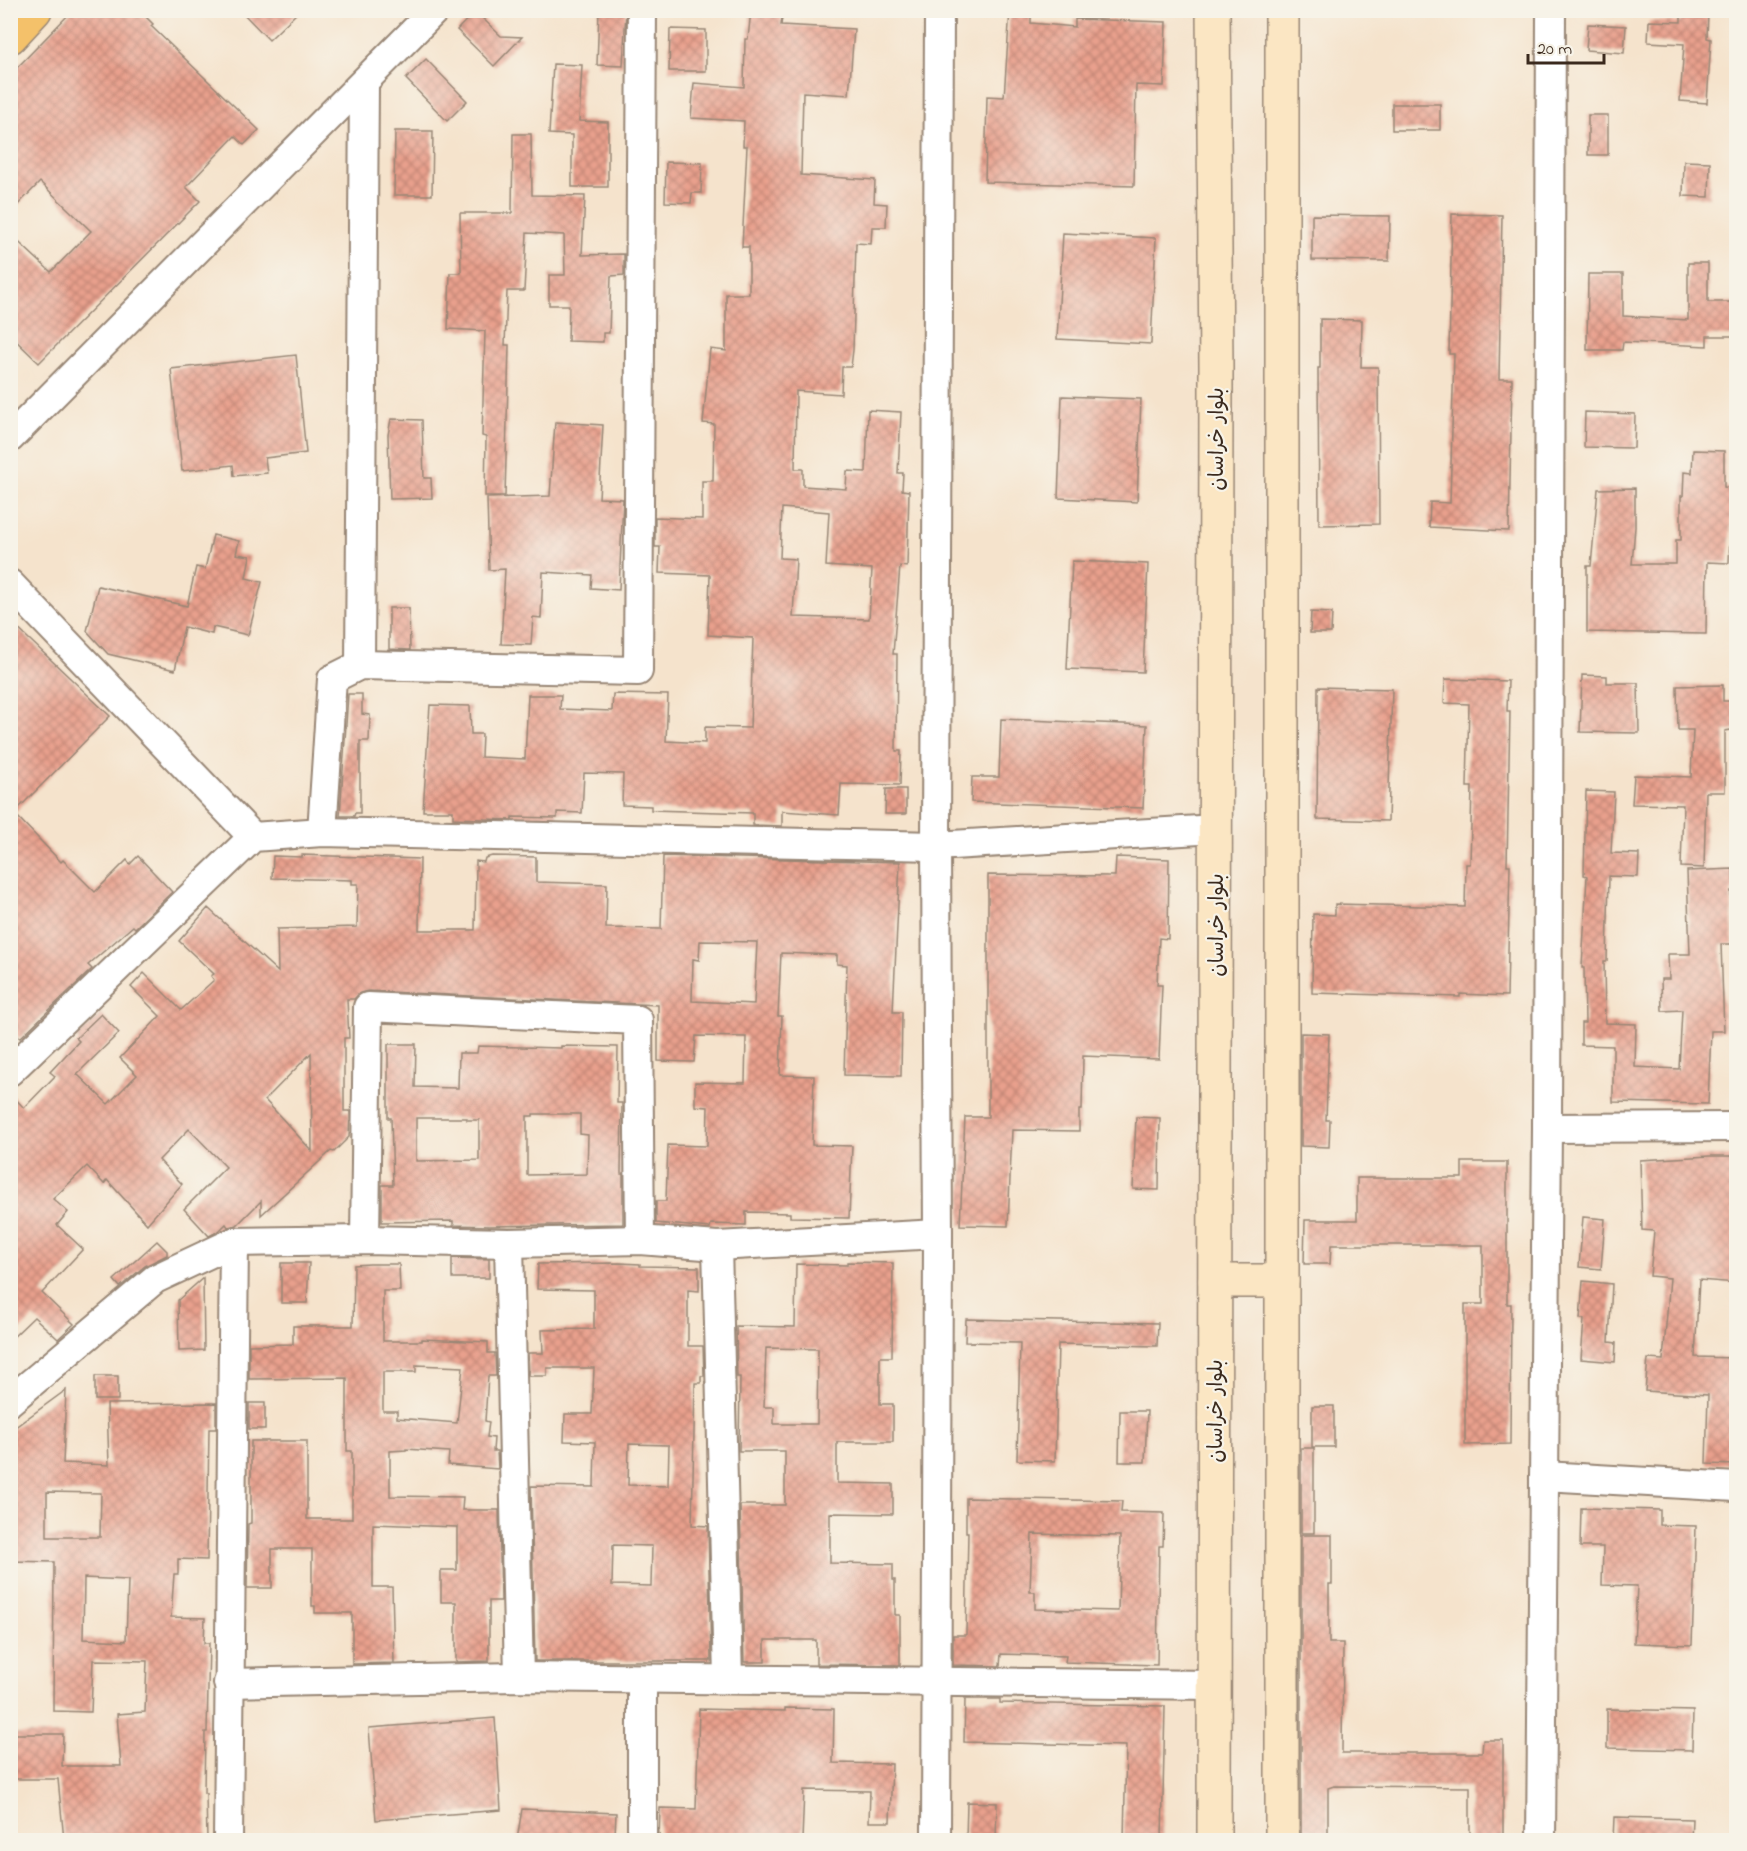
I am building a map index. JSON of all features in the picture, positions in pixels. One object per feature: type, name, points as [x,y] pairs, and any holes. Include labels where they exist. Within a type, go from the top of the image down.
[{"type":"highway","points":[[10,37],[35,10]]},
{"type":"main road","name":"بلوار خراسان","points":[[1213,10],[1216,354],[1214,1840]]},
{"type":"main road","points":[[1282,10],[1282,1840]]},
{"type":"main road","points":[[1215,1281],[1282,1281]]},
{"type":"street","points":[[10,438],[435,10]]},
{"type":"street","points":[[322,832],[332,679],[360,665],[638,670],[642,10]]},
{"type":"street","points":[[936,1840],[939,10]]},
{"type":"street","points":[[1541,1840],[1547,1128],[1551,10]]},
{"type":"street","points":[[360,665],[364,84]]},
{"type":"street","points":[[10,584],[253,837]]},
{"type":"street","points":[[10,1071],[253,837],[322,832],[936,846],[1216,830]]},
{"type":"street","points":[[365,1240],[368,1007],[638,1020],[640,1240]]},
{"type":"street","points":[[1547,1128],[1737,1127]]},
{"type":"street","points":[[10,1401],[155,1279],[234,1242],[365,1240],[509,1244],[640,1240],[717,1246],[938,1234]]},
{"type":"street","points":[[228,1840],[234,1242]]},
{"type":"street","points":[[509,1244],[519,1677]]},
{"type":"street","points":[[717,1246],[728,1679]]},
{"type":"street","points":[[1544,1476],[1737,1487]]},
{"type":"street","points":[[228,1683],[519,1677],[1215,1685]]},
{"type":"street","points":[[642,1679],[642,1840]]},
{"type":"building","points":[[73,10],[139,10],[153,24],[151,26],[259,130],[244,145],[235,136],[186,187],[200,201],[39,363],[10,335],[10,234],[51,272],[91,231],[40,182],[10,213],[10,75]]},
{"type":"building","points":[[240,10],[300,10],[269,40]]},
{"type":"building","points":[[599,10],[626,10],[623,66],[597,65]]},
{"type":"building","points":[[751,10],[783,10],[781,25],[854,29],[849,95],[803,92],[801,175],[875,180],[874,203],[887,204],[886,227],[872,227],[871,244],[856,243],[853,350],[851,367],[842,367],[841,394],[796,391],[795,469],[803,469],[803,486],[846,489],[847,471],[866,472],[868,410],[901,412],[898,473],[903,473],[902,490],[909,491],[907,567],[900,566],[893,654],[897,654],[896,751],[901,751],[900,785],[841,784],[839,815],[782,811],[782,826],[753,825],[753,813],[651,810],[651,806],[622,805],[623,774],[584,773],[582,813],[557,812],[557,818],[512,817],[512,820],[453,818],[453,811],[423,811],[430,705],[470,706],[471,734],[482,734],[481,757],[525,759],[528,695],[561,695],[560,709],[612,711],[613,694],[668,695],[666,741],[705,743],[705,727],[750,728],[753,638],[708,635],[710,575],[659,573],[660,547],[655,547],[655,517],[702,519],[702,481],[713,481],[714,424],[703,423],[710,349],[726,351],[726,294],[749,294],[749,247],[742,247],[747,146],[743,146],[744,121],[691,118],[694,83],[744,87],[745,39],[748,39]],"holes":[[[782,508],[829,512],[826,566],[872,569],[869,619],[793,617],[796,559],[780,558]]]},
{"type":"building","points":[[1010,10],[1031,10],[1031,23],[1075,27],[1075,19],[1166,22],[1164,86],[1136,85],[1134,186],[985,182],[987,96],[1004,97]]},
{"type":"building","points":[[475,11],[501,36],[522,37],[494,66],[457,30]]},
{"type":"building","points":[[1681,12],[1708,13],[1707,38],[1711,39],[1707,103],[1680,101],[1684,44],[1648,42],[1649,21],[1681,22]]},
{"type":"building","points":[[1588,24],[1626,26],[1624,53],[1586,50]]},
{"type":"building","points":[[670,29],[706,30],[706,71],[669,71]]},
{"type":"building","points":[[426,59],[467,101],[447,121],[406,79]]},
{"type":"building","points":[[553,64],[582,65],[579,121],[608,122],[608,187],[572,187],[572,135],[549,134]]},
{"type":"building","points":[[1392,104],[1440,104],[1440,130],[1392,130]]},
{"type":"building","points":[[1588,115],[1608,115],[1608,155],[1588,155]]},
{"type":"building","points":[[395,131],[433,131],[432,195],[394,195]]},
{"type":"building","points":[[513,134],[531,134],[532,195],[585,196],[582,255],[624,254],[624,275],[611,276],[609,333],[603,333],[603,342],[568,341],[569,305],[549,305],[549,275],[565,275],[564,235],[527,233],[524,291],[507,291],[505,345],[509,345],[505,496],[485,496],[486,437],[482,436],[485,331],[448,329],[450,273],[461,273],[460,213],[512,213]]},
{"type":"building","points":[[1684,161],[1710,162],[1709,197],[1683,196]]},
{"type":"building","points":[[666,162],[702,163],[701,193],[692,193],[691,203],[665,202]]},
{"type":"building","points":[[1452,214],[1502,215],[1499,379],[1512,379],[1509,531],[1429,527],[1430,502],[1450,503],[1454,354],[1449,354]]},
{"type":"building","points":[[1312,215],[1390,216],[1389,261],[1312,260]]},
{"type":"building","points":[[1063,233],[1156,238],[1151,344],[1057,339]]},
{"type":"building","points":[[1688,263],[1708,263],[1708,302],[1737,302],[1737,336],[1707,336],[1707,346],[1623,342],[1622,350],[1587,350],[1588,274],[1623,274],[1623,316],[1688,320]]},
{"type":"building","points":[[1320,319],[1362,320],[1361,367],[1378,367],[1379,524],[1319,525]]},
{"type":"building","points":[[296,355],[306,453],[265,458],[267,473],[234,476],[233,465],[182,471],[171,369]]},
{"type":"building","points":[[1062,396],[1141,399],[1137,502],[1058,498]]},
{"type":"building","points":[[1585,412],[1635,414],[1634,448],[1584,447]]},
{"type":"building","points":[[391,419],[422,420],[424,478],[431,478],[432,498],[390,499],[388,435]]},
{"type":"building","points":[[555,422],[603,425],[599,498],[623,499],[619,590],[591,588],[592,575],[543,572],[541,618],[533,617],[531,645],[501,644],[505,569],[489,570],[487,498],[550,496]]},
{"type":"building","points":[[1693,450],[1724,451],[1724,487],[1732,488],[1729,563],[1707,562],[1706,634],[1587,632],[1587,566],[1591,566],[1598,489],[1635,488],[1632,564],[1676,564],[1676,540],[1681,540],[1681,496],[1683,496],[1684,472],[1692,473]]},
{"type":"building","points":[[213,535],[239,541],[236,554],[250,556],[246,578],[262,582],[248,635],[213,627],[212,634],[184,627],[175,670],[108,654],[87,631],[98,586],[187,606],[196,567],[205,569]]},
{"type":"building","points":[[1072,561],[1148,564],[1143,672],[1067,669]]},
{"type":"building","points":[[389,608],[409,608],[410,650],[389,649]]},
{"type":"building","points":[[1311,612],[1332,613],[1331,633],[1310,633]]},
{"type":"building","points":[[10,621],[110,716],[14,813],[61,862],[63,860],[95,892],[127,860],[130,864],[138,856],[172,892],[135,928],[133,926],[88,965],[92,969],[20,1038],[10,1030]]},
{"type":"building","points":[[1582,675],[1607,676],[1607,683],[1638,683],[1639,733],[1580,732]]},
{"type":"building","points":[[1445,679],[1508,681],[1507,711],[1510,711],[1507,865],[1510,865],[1507,996],[1312,993],[1313,914],[1335,915],[1335,904],[1465,907],[1466,864],[1470,864],[1472,787],[1467,787],[1469,704],[1444,703]]},
{"type":"building","points":[[1723,685],[1723,701],[1737,701],[1737,729],[1725,731],[1725,792],[1706,792],[1704,868],[1681,867],[1683,805],[1632,804],[1634,775],[1691,777],[1693,730],[1678,730],[1677,686]]},
{"type":"building","points":[[1318,687],[1392,689],[1388,821],[1317,819]]},
{"type":"building","points":[[348,694],[362,694],[362,714],[370,715],[369,741],[360,741],[360,813],[355,813],[354,816],[340,816]]},
{"type":"building","points":[[1001,719],[1147,725],[1143,808],[971,802],[972,777],[999,777]]},
{"type":"building","points":[[886,789],[906,789],[906,814],[885,814]]},
{"type":"building","points":[[1586,791],[1614,792],[1611,853],[1639,854],[1638,877],[1609,876],[1607,961],[1604,961],[1605,1023],[1636,1024],[1635,1067],[1679,1069],[1682,1010],[1662,1011],[1661,979],[1669,979],[1668,954],[1690,954],[1687,871],[1733,869],[1734,891],[1731,891],[1733,944],[1721,944],[1724,1031],[1711,1031],[1708,1104],[1613,1102],[1613,1046],[1581,1045],[1581,1023],[1585,1023],[1584,968],[1582,968],[1587,876],[1584,875]]},
{"type":"building","points":[[302,855],[420,859],[419,930],[475,930],[476,861],[484,862],[485,858],[492,856],[536,857],[536,882],[607,884],[606,928],[661,929],[663,856],[900,862],[893,1012],[902,1012],[901,1076],[844,1075],[847,965],[837,964],[837,955],[781,953],[778,1016],[782,1016],[780,1075],[814,1076],[812,1145],[852,1146],[849,1218],[790,1217],[790,1213],[746,1212],[746,1225],[711,1224],[710,1228],[656,1223],[656,1201],[666,1201],[668,1145],[707,1146],[708,1107],[695,1106],[695,1082],[745,1083],[746,1037],[696,1036],[694,1062],[658,1061],[658,1005],[368,991],[360,993],[354,999],[347,999],[349,1038],[344,1038],[344,1111],[350,1111],[349,1137],[334,1152],[331,1151],[261,1215],[261,1201],[237,1225],[228,1227],[226,1224],[209,1236],[184,1209],[226,1167],[189,1129],[159,1160],[182,1184],[147,1224],[107,1180],[104,1184],[87,1166],[53,1199],[68,1212],[57,1225],[83,1249],[42,1293],[74,1324],[58,1339],[34,1317],[10,1340],[10,1093],[24,1108],[55,1076],[50,1072],[79,1041],[76,1038],[101,1014],[119,1033],[77,1074],[108,1104],[137,1075],[120,1058],[160,1016],[131,987],[144,973],[181,1010],[214,980],[211,976],[214,974],[179,941],[208,908],[278,972],[277,929],[357,927],[358,884],[352,884],[352,880],[272,878],[273,856],[302,857]],"holes":[[[700,941],[757,942],[754,1004],[692,1001],[693,959],[699,960]],[[311,1053],[312,1151],[265,1100]]]},
{"type":"building","points":[[1116,857],[1169,859],[1168,939],[1159,938],[1157,985],[1162,985],[1159,1059],[1083,1056],[1082,1110],[1079,1110],[1079,1131],[1012,1130],[1008,1226],[960,1225],[965,1117],[988,1117],[988,875],[1115,876]]},
{"type":"building","points":[[1301,1033],[1329,1034],[1326,1120],[1330,1120],[1329,1147],[1301,1146]]},
{"type":"building","points":[[388,1044],[416,1044],[415,1087],[458,1088],[459,1053],[477,1053],[478,1046],[618,1047],[617,1103],[622,1103],[623,1224],[489,1226],[453,1225],[453,1221],[382,1222],[382,1185],[393,1185],[391,1118],[388,1118]],"holes":[[[533,1114],[580,1114],[580,1134],[588,1135],[587,1174],[527,1175],[527,1116],[533,1116]],[[416,1118],[479,1120],[479,1160],[416,1161]]]},
{"type":"building","points":[[1136,1117],[1160,1118],[1159,1190],[1133,1189]]},
{"type":"building","points":[[1733,1156],[1734,1219],[1737,1219],[1737,1283],[1699,1280],[1695,1357],[1737,1358],[1737,1465],[1706,1464],[1708,1395],[1645,1391],[1648,1359],[1663,1360],[1670,1278],[1650,1276],[1654,1231],[1642,1230],[1640,1160]]},
{"type":"building","points":[[1462,1162],[1507,1162],[1507,1304],[1511,1304],[1510,1444],[1465,1445],[1465,1304],[1483,1304],[1483,1245],[1331,1245],[1330,1264],[1304,1264],[1305,1220],[1357,1220],[1357,1178],[1462,1178]]},
{"type":"building","points":[[1583,1217],[1605,1219],[1601,1269],[1579,1267]]},
{"type":"building","points":[[157,1241],[167,1251],[167,1255],[145,1266],[120,1287],[114,1280]]},
{"type":"building","points":[[452,1258],[489,1259],[489,1278],[452,1278]]},
{"type":"building","points":[[847,1262],[893,1263],[892,1357],[880,1357],[880,1404],[893,1404],[893,1442],[837,1442],[837,1483],[893,1484],[893,1514],[830,1513],[830,1563],[893,1564],[895,1615],[900,1615],[900,1665],[816,1664],[816,1640],[765,1640],[765,1662],[744,1662],[740,1505],[785,1505],[785,1451],[739,1451],[740,1377],[737,1377],[736,1326],[795,1327],[796,1264],[847,1265]],"holes":[[[766,1348],[818,1349],[817,1424],[774,1424],[774,1407],[764,1407]]]},
{"type":"building","points":[[281,1263],[309,1263],[307,1303],[281,1303]]},
{"type":"building","points":[[619,1263],[640,1264],[640,1266],[699,1267],[699,1291],[688,1290],[688,1346],[703,1346],[704,1376],[701,1376],[701,1383],[695,1383],[692,1525],[708,1526],[711,1661],[535,1661],[531,1486],[594,1487],[595,1442],[564,1441],[565,1414],[592,1414],[594,1368],[547,1368],[547,1376],[529,1376],[528,1353],[543,1353],[542,1330],[594,1329],[594,1290],[537,1289],[538,1264]],"holes":[[[629,1444],[669,1445],[668,1486],[628,1485]],[[613,1545],[652,1546],[651,1586],[612,1585]]]},
{"type":"building","points":[[399,1264],[400,1291],[383,1291],[383,1341],[422,1341],[422,1339],[488,1342],[488,1353],[495,1353],[496,1376],[488,1376],[485,1421],[489,1422],[487,1437],[494,1438],[493,1451],[497,1451],[498,1469],[448,1465],[449,1452],[406,1449],[390,1451],[390,1496],[463,1497],[462,1510],[499,1510],[501,1601],[489,1601],[489,1661],[456,1662],[456,1602],[441,1602],[441,1570],[457,1570],[457,1527],[373,1524],[373,1587],[392,1587],[394,1663],[352,1664],[352,1613],[315,1613],[315,1606],[312,1606],[312,1549],[272,1549],[272,1588],[247,1588],[248,1524],[251,1523],[251,1441],[307,1441],[307,1519],[352,1519],[352,1451],[347,1451],[347,1378],[249,1379],[249,1345],[293,1344],[293,1326],[353,1326],[354,1265]],"holes":[[[416,1365],[463,1367],[457,1423],[397,1418],[397,1411],[383,1411],[383,1372],[416,1372]]]},
{"type":"building","points":[[203,1278],[204,1350],[179,1351],[178,1300]]},
{"type":"building","points":[[1583,1281],[1612,1284],[1609,1342],[1616,1343],[1615,1362],[1581,1359],[1584,1319],[1580,1319]]},
{"type":"building","points":[[966,1319],[1158,1323],[1157,1346],[1058,1344],[1055,1461],[1017,1460],[1020,1343],[965,1342]]},
{"type":"building","points":[[95,1376],[118,1376],[118,1400],[95,1400]]},
{"type":"building","points":[[66,1390],[63,1463],[109,1465],[107,1404],[216,1403],[216,1429],[209,1429],[207,1560],[178,1559],[178,1574],[174,1574],[171,1617],[205,1618],[204,1643],[209,1643],[204,1793],[206,1793],[207,1840],[64,1840],[58,1779],[10,1779],[10,1734],[63,1734],[62,1766],[121,1766],[117,1714],[145,1712],[147,1661],[93,1660],[91,1712],[53,1711],[54,1562],[10,1561],[10,1431]],"holes":[[[47,1492],[101,1493],[100,1537],[47,1537]],[[84,1578],[128,1580],[126,1641],[83,1639]]]},
{"type":"building","points":[[249,1403],[265,1403],[265,1429],[249,1429]]},
{"type":"building","points":[[1312,1406],[1334,1406],[1334,1447],[1312,1447]]},
{"type":"building","points":[[1120,1411],[1147,1411],[1145,1462],[1119,1462]]},
{"type":"building","points":[[1301,1448],[1314,1448],[1314,1533],[1301,1533]]},
{"type":"building","points":[[966,1498],[1122,1501],[1121,1512],[1164,1513],[1163,1546],[1159,1546],[1157,1665],[1065,1662],[1066,1656],[1001,1654],[1000,1666],[953,1665],[953,1635],[966,1635],[968,1532],[966,1532]],"holes":[[[1032,1534],[1120,1536],[1118,1611],[1035,1609],[1035,1592],[1030,1592]]]},
{"type":"building","points":[[1581,1508],[1660,1510],[1660,1525],[1696,1526],[1692,1645],[1634,1643],[1637,1586],[1602,1585],[1603,1547],[1580,1547]]},
{"type":"building","points":[[1301,1535],[1332,1535],[1329,1643],[1343,1643],[1342,1753],[1482,1753],[1483,1740],[1503,1740],[1503,1840],[1470,1840],[1470,1787],[1334,1786],[1328,1788],[1328,1840],[1301,1840]]},
{"type":"building","points":[[965,1699],[1000,1699],[1000,1703],[1165,1706],[1162,1840],[1124,1840],[1126,1746],[964,1742]]},
{"type":"building","points":[[785,1708],[834,1709],[833,1763],[892,1764],[890,1822],[869,1822],[870,1791],[804,1790],[802,1840],[659,1839],[660,1808],[696,1809],[699,1709],[785,1711]]},
{"type":"building","points":[[1607,1709],[1693,1711],[1692,1750],[1607,1748]]},
{"type":"building","points":[[495,1718],[501,1810],[376,1820],[369,1728]]},
{"type":"building","points":[[967,1802],[997,1803],[996,1840],[966,1840]]},
{"type":"building","points":[[522,1809],[616,1813],[615,1835],[571,1833],[570,1840],[517,1840]]},
{"type":"building","points":[[1614,1817],[1692,1819],[1691,1840],[1613,1840]]}]
